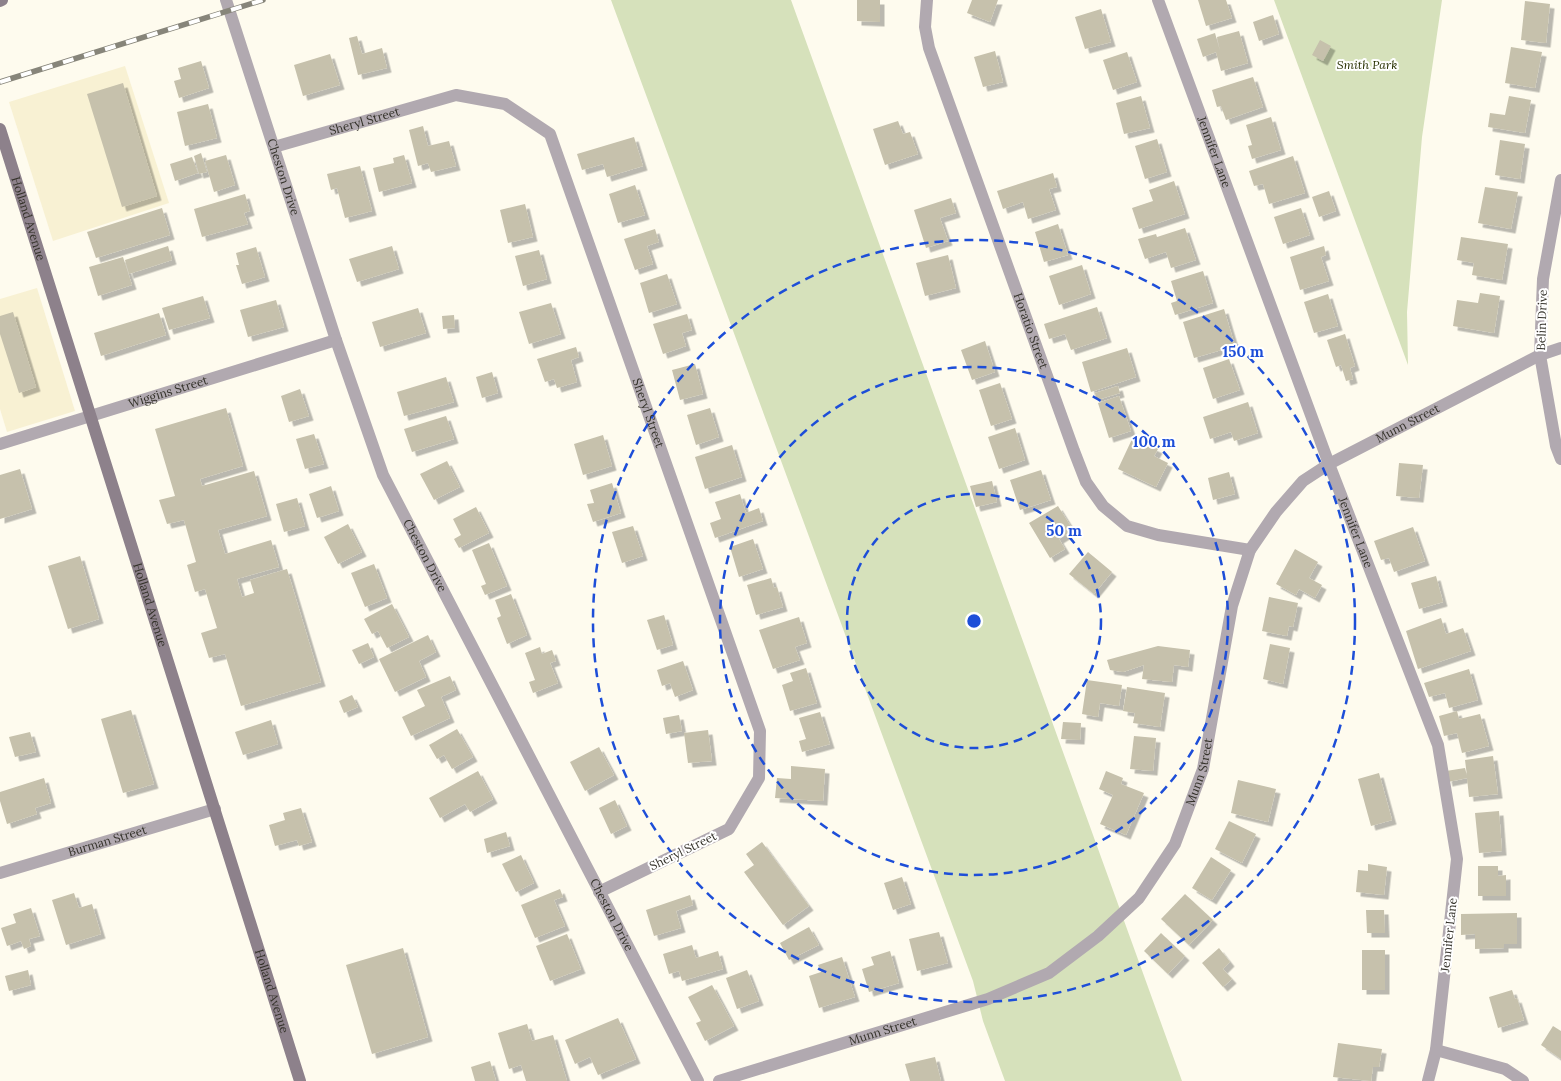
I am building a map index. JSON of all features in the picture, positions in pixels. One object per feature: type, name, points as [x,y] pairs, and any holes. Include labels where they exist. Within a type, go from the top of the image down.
[{"type":"main road","name":"Holland Avenue","points":[[1,135],[300,1081]]},
{"type":"street","name":"Cheston Drive","points":[[226,0],[336,340],[383,475],[598,892],[698,1081]]},
{"type":"street","name":"Horatio Street","points":[[927,0],[925,27],[929,48],[1086,482],[1103,506],[1127,526],[1158,535],[1250,550]]},
{"type":"street","name":"Jennifer Lane","points":[[1158,0],[1329,464],[1438,745],[1457,859],[1436,1050],[1428,1081]]},
{"type":"street","name":"Sheryl Street","points":[[274,147],[456,95],[506,104],[550,134],[760,731],[759,778],[729,829],[598,892]]},
{"type":"street","name":"Belin Drive","points":[[1561,180],[1543,279],[1540,355],[1556,446],[1561,459]]},
{"type":"street","name":"Wiggins Street","points":[[0,444],[336,340]]},
{"type":"street","name":"Munn Street","points":[[719,1081],[988,999],[1049,973],[1098,936],[1139,898],[1175,844],[1203,769],[1232,606],[1250,550],[1276,512],[1303,481],[1329,464],[1540,355],[1561,348]]},
{"type":"street","name":"Burman Street","points":[[0,873],[215,809]]},
{"type":"street","points":[[1436,1050],[1505,1069],[1523,1081]]},
{"type":"shaded area","points":[[125,66],[169,203],[53,241],[9,102]]},
{"type":"shaded area","points":[[37,288],[75,411],[7,432],[0,409],[0,299]]},
{"type":"green space","points":[[611,0],[791,0],[1182,1081],[1005,1081],[983,1021],[973,981]]},
{"type":"green space","name":"Smith Park","points":[[1274,0],[1442,0],[1422,137],[1407,312],[1408,365]]},
{"type":"building","points":[[857,0],[880,0],[880,22],[857,21]]},
{"type":"building","points":[[972,0],[998,0],[990,22],[967,13]]},
{"type":"building","points":[[1198,0],[1226,0],[1232,18],[1206,26]]},
{"type":"building","points":[[1525,1],[1550,4],[1546,43],[1521,40]]},
{"type":"building","points":[[1101,9],[1111,42],[1085,49],[1075,17]]},
{"type":"building","points":[[1273,15],[1279,34],[1259,41],[1253,22]]},
{"type":"building","points":[[1239,31],[1248,63],[1221,71],[1216,52],[1203,57],[1197,39],[1215,33],[1220,51],[1217,37]]},
{"type":"building","points":[[357,36],[362,54],[382,48],[387,68],[358,75],[349,38]]},
{"type":"building","points":[[1320,40],[1331,46],[1323,61],[1312,55]]},
{"type":"building","points":[[1511,47],[1542,52],[1535,88],[1505,83]]},
{"type":"building","points":[[995,51],[1003,82],[983,87],[974,57]]},
{"type":"building","points":[[1127,52],[1137,82],[1113,90],[1103,60]]},
{"type":"building","points":[[330,54],[340,85],[303,96],[294,65]]},
{"type":"building","points":[[201,61],[209,88],[179,98],[174,81],[181,79],[178,68]]},
{"type":"building","points":[[1253,77],[1263,107],[1226,120],[1221,106],[1217,107],[1212,90]]},
{"type":"building","points":[[123,83],[157,196],[122,207],[87,94]]},
{"type":"building","points":[[1141,96],[1150,128],[1124,134],[1116,103]]},
{"type":"building","points":[[1509,96],[1531,100],[1525,133],[1488,127],[1490,113],[1505,115]]},
{"type":"building","points":[[208,104],[217,138],[185,146],[177,112]]},
{"type":"building","points":[[1271,117],[1281,150],[1252,159],[1248,146],[1252,145],[1246,125]]},
{"type":"building","points":[[898,121],[903,134],[910,132],[918,154],[885,165],[873,129]]},
{"type":"building","points":[[423,126],[428,146],[449,141],[456,166],[431,172],[428,163],[418,166],[409,130]]},
{"type":"building","points":[[634,137],[643,166],[607,177],[603,164],[582,170],[577,154]]},
{"type":"building","points":[[1157,139],[1167,172],[1145,179],[1135,146]]},
{"type":"building","points":[[1500,140],[1525,144],[1520,179],[1495,175]]},
{"type":"building","points":[[201,153],[207,172],[199,174],[194,156]]},
{"type":"building","points":[[226,155],[235,185],[214,192],[205,161]]},
{"type":"building","points":[[404,155],[412,183],[379,192],[373,168],[394,163],[393,158]]},
{"type":"building","points":[[1293,156],[1305,193],[1269,204],[1263,184],[1254,186],[1249,171]]},
{"type":"building","points":[[192,157],[198,173],[175,181],[170,164]]},
{"type":"building","points":[[360,166],[372,211],[345,218],[337,188],[331,190],[327,174]]},
{"type":"building","points":[[1053,173],[1057,187],[1049,189],[1056,210],[1028,219],[1023,202],[1003,209],[997,191]]},
{"type":"building","points":[[1174,181],[1185,214],[1139,229],[1132,208],[1153,201],[1149,190]]},
{"type":"building","points":[[635,185],[645,215],[618,223],[609,194]]},
{"type":"building","points":[[1485,187],[1518,192],[1511,229],[1478,223]]},
{"type":"building","points":[[1329,191],[1336,211],[1319,217],[1312,197]]},
{"type":"building","points":[[245,194],[250,211],[244,213],[248,224],[202,237],[194,209]]},
{"type":"building","points":[[951,198],[956,213],[940,218],[948,241],[926,248],[914,210]]},
{"type":"building","points":[[525,204],[533,237],[508,243],[500,210]]},
{"type":"building","points":[[162,208],[170,235],[96,258],[87,232]]},
{"type":"building","points":[[1301,208],[1310,235],[1283,244],[1274,217]]},
{"type":"building","points":[[1058,224],[1068,255],[1044,262],[1035,232]]},
{"type":"building","points":[[1185,228],[1196,260],[1171,268],[1166,252],[1145,259],[1138,239],[1156,234],[1157,237]]},
{"type":"building","points":[[655,229],[659,242],[647,246],[653,264],[635,270],[624,239]]},
{"type":"building","points":[[1461,237],[1508,244],[1502,280],[1472,275],[1474,263],[1457,260]]},
{"type":"building","points":[[168,246],[172,260],[129,274],[125,260]]},
{"type":"building","points":[[392,246],[399,269],[357,282],[349,259]]},
{"type":"building","points":[[1324,246],[1326,255],[1321,257],[1329,281],[1300,290],[1290,257]]},
{"type":"building","points":[[256,247],[265,277],[242,284],[236,265],[239,265],[236,253]]},
{"type":"building","points":[[539,250],[547,279],[523,286],[515,256]]},
{"type":"building","points":[[948,255],[956,288],[925,296],[916,263]]},
{"type":"building","points":[[123,257],[132,285],[98,296],[89,267]]},
{"type":"building","points":[[1082,265],[1091,294],[1059,305],[1049,276]]},
{"type":"building","points":[[1203,271],[1213,303],[1175,315],[1171,303],[1177,301],[1171,281]]},
{"type":"building","points":[[667,274],[677,304],[649,313],[640,283]]},
{"type":"building","points":[[1480,293],[1500,296],[1494,333],[1453,326],[1457,300],[1478,303]]},
{"type":"building","points":[[1328,294],[1338,326],[1314,333],[1304,302]]},
{"type":"building","points":[[203,296],[210,318],[169,330],[162,308]]},
{"type":"building","points":[[276,300],[284,327],[248,337],[240,310]]},
{"type":"building","points":[[551,303],[561,334],[529,344],[519,312]]},
{"type":"building","points":[[1097,307],[1107,338],[1071,350],[1065,334],[1049,339],[1044,324]]},
{"type":"building","points":[[418,308],[426,333],[380,347],[372,322]]},
{"type":"building","points":[[1224,309],[1235,346],[1194,358],[1183,322]]},
{"type":"building","points":[[13,312],[36,387],[19,393],[0,334],[0,316]]},
{"type":"building","points":[[159,313],[166,335],[101,356],[94,333]]},
{"type":"building","points":[[687,314],[692,330],[682,333],[686,346],[663,354],[653,324]]},
{"type":"building","points":[[454,315],[455,328],[443,329],[442,316]]},
{"type":"building","points":[[1345,334],[1355,366],[1350,368],[1353,379],[1346,381],[1341,365],[1336,367],[1327,340]]},
{"type":"building","points":[[985,341],[995,372],[972,380],[961,350]]},
{"type":"building","points":[[576,347],[579,357],[571,360],[577,382],[557,388],[554,379],[545,382],[537,359]]},
{"type":"building","points":[[1127,348],[1136,377],[1091,392],[1082,362]]},
{"type":"building","points":[[1229,359],[1240,390],[1213,399],[1203,368]]},
{"type":"building","points":[[695,364],[703,394],[680,400],[672,370]]},
{"type":"building","points":[[492,372],[498,393],[482,398],[476,377]]},
{"type":"building","points":[[446,377],[454,402],[404,416],[397,392]]},
{"type":"building","points":[[1000,383],[1012,419],[991,426],[979,390]]},
{"type":"building","points":[[1118,386],[1120,393],[1097,400],[1095,393]]},
{"type":"building","points":[[300,389],[309,416],[289,422],[281,396]]},
{"type":"building","points":[[1119,396],[1131,431],[1109,438],[1098,403]]},
{"type":"building","points":[[1248,402],[1258,433],[1234,441],[1231,432],[1210,439],[1203,417]]},
{"type":"building","points":[[226,408],[243,466],[200,479],[202,486],[254,471],[267,516],[218,530],[225,554],[271,540],[279,567],[237,579],[242,597],[254,593],[250,580],[287,569],[321,682],[241,706],[225,654],[209,658],[201,633],[217,628],[205,589],[195,592],[187,565],[196,562],[184,520],[167,524],[159,500],[175,496],[155,429]]},
{"type":"building","points":[[710,408],[719,437],[696,445],[687,415]]},
{"type":"building","points":[[446,416],[454,439],[412,452],[404,429]]},
{"type":"building","points":[[1015,428],[1025,460],[999,469],[988,437]]},
{"type":"building","points":[[314,434],[324,464],[305,469],[296,439]]},
{"type":"building","points":[[603,435],[612,466],[583,475],[574,444]]},
{"type":"building","points":[[1133,437],[1158,449],[1154,456],[1168,463],[1156,487],[1118,469]]},
{"type":"building","points":[[732,445],[742,477],[705,489],[695,457]]},
{"type":"building","points":[[447,461],[460,487],[434,500],[420,474]]},
{"type":"building","points":[[1399,463],[1423,465],[1419,498],[1396,496]]},
{"type":"building","points":[[20,469],[32,509],[0,519],[0,475]]},
{"type":"building","points":[[1041,470],[1051,500],[1020,510],[1010,480]]},
{"type":"building","points":[[1229,472],[1235,494],[1213,500],[1208,478]]},
{"type":"building","points":[[992,481],[997,502],[976,507],[970,486]]},
{"type":"building","points":[[612,483],[621,513],[593,522],[587,504],[594,503],[590,490]]},
{"type":"building","points":[[331,486],[339,511],[317,518],[309,494]]},
{"type":"building","points":[[740,494],[746,513],[759,508],[763,521],[715,538],[710,523],[721,519],[715,502]]},
{"type":"building","points":[[297,498],[305,526],[284,532],[276,504]]},
{"type":"building","points":[[1058,506],[1073,530],[1059,539],[1065,549],[1050,558],[1029,523]]},
{"type":"building","points":[[476,507],[489,533],[459,548],[454,539],[461,535],[453,519]]},
{"type":"building","points":[[348,524],[362,552],[338,564],[324,537]]},
{"type":"building","points":[[633,526],[643,556],[622,563],[612,532]]},
{"type":"building","points":[[1413,527],[1425,561],[1394,572],[1389,558],[1381,560],[1374,541]]},
{"type":"building","points":[[753,539],[763,569],[739,577],[730,547]]},
{"type":"building","points":[[489,543],[507,586],[485,595],[481,586],[486,584],[472,550]]},
{"type":"building","points":[[1295,549],[1318,562],[1309,578],[1322,585],[1315,598],[1299,589],[1296,595],[1276,584]]},
{"type":"building","points":[[1088,552],[1112,572],[1094,594],[1069,574]]},
{"type":"building","points":[[80,556],[99,619],[68,629],[48,566]]},
{"type":"building","points":[[374,564],[387,598],[365,607],[351,573]]},
{"type":"building","points":[[1436,576],[1443,602],[1419,609],[1411,583]]},
{"type":"building","points":[[771,578],[774,588],[777,587],[783,607],[756,615],[747,585]]},
{"type":"building","points":[[511,594],[527,635],[507,644],[497,618],[501,616],[495,600]]},
{"type":"building","points":[[1269,597],[1298,603],[1293,627],[1289,626],[1287,636],[1262,631]]},
{"type":"building","points":[[392,604],[409,637],[387,648],[378,631],[372,634],[364,619]]},
{"type":"building","points":[[664,615],[673,645],[657,650],[647,620]]},
{"type":"building","points":[[799,617],[807,643],[795,647],[800,660],[773,669],[759,630]]},
{"type":"building","points":[[1441,618],[1446,634],[1463,628],[1471,651],[1418,669],[1406,631]]},
{"type":"building","points":[[428,635],[436,652],[419,661],[426,677],[395,692],[379,659]]},
{"type":"building","points":[[368,643],[374,657],[359,664],[352,650]]},
{"type":"building","points":[[1270,644],[1290,648],[1283,684],[1263,679]]},
{"type":"building","points":[[1158,646],[1190,650],[1188,667],[1174,665],[1172,682],[1142,679],[1144,665],[1123,672],[1110,670],[1107,660]]},
{"type":"building","points":[[540,647],[542,654],[552,650],[556,661],[550,663],[558,683],[533,693],[529,682],[535,680],[525,653]]},
{"type":"building","points":[[683,661],[693,690],[675,697],[670,683],[662,686],[657,670]]},
{"type":"building","points":[[806,668],[817,703],[790,711],[782,685],[793,681],[790,673]]},
{"type":"building","points":[[1469,669],[1478,700],[1449,708],[1445,693],[1429,697],[1424,683]]},
{"type":"building","points":[[450,676],[456,690],[441,697],[450,718],[411,736],[402,717],[425,706],[417,690]]},
{"type":"building","points":[[1087,680],[1122,685],[1119,706],[1100,703],[1098,717],[1082,714]]},
{"type":"building","points":[[1127,687],[1165,693],[1160,727],[1133,723],[1135,713],[1123,711]]},
{"type":"building","points":[[352,695],[358,707],[344,713],[339,701]]},
{"type":"building","points":[[131,710],[154,784],[123,793],[101,719]]},
{"type":"building","points":[[1457,711],[1459,719],[1480,714],[1489,746],[1462,753],[1457,733],[1444,736],[1439,716]]},
{"type":"building","points":[[820,712],[830,744],[802,752],[799,741],[806,739],[799,718]]},
{"type":"building","points":[[679,715],[682,731],[666,734],[663,718]]},
{"type":"building","points":[[271,720],[278,744],[243,755],[235,732]]},
{"type":"building","points":[[1063,722],[1081,723],[1080,740],[1061,739]]},
{"type":"building","points":[[457,729],[473,757],[452,769],[444,755],[437,759],[429,745]]},
{"type":"building","points":[[708,730],[712,761],[688,763],[684,733]]},
{"type":"building","points":[[30,732],[36,752],[15,757],[9,737]]},
{"type":"building","points":[[1134,736],[1156,738],[1153,771],[1130,769]]},
{"type":"building","points":[[599,747],[614,775],[585,791],[570,762]]},
{"type":"building","points":[[1493,756],[1498,794],[1469,797],[1467,778],[1448,782],[1446,771],[1465,768],[1467,776],[1465,760]]},
{"type":"building","points":[[791,766],[825,769],[823,801],[775,798],[777,778],[791,779]]},
{"type":"building","points":[[478,771],[493,799],[470,812],[465,804],[440,818],[429,798]]},
{"type":"building","points":[[1106,771],[1123,778],[1121,784],[1144,793],[1126,835],[1100,824],[1113,795],[1099,789]]},
{"type":"building","points":[[1379,773],[1392,820],[1371,826],[1358,779]]},
{"type":"building","points":[[44,778],[51,803],[35,808],[37,814],[7,824],[0,801],[0,792]]},
{"type":"building","points":[[1238,780],[1276,789],[1268,822],[1231,813]]},
{"type":"building","points":[[615,800],[627,826],[611,834],[599,808]]},
{"type":"building","points":[[301,808],[312,842],[299,846],[297,840],[275,846],[269,825],[285,820],[283,813]]},
{"type":"building","points":[[1499,811],[1502,851],[1479,853],[1475,813]]},
{"type":"building","points":[[1229,821],[1256,834],[1242,863],[1215,849]]},
{"type":"building","points":[[506,832],[510,846],[487,853],[484,839]]},
{"type":"building","points":[[762,842],[809,906],[783,925],[744,872],[754,865],[746,854]]},
{"type":"building","points":[[521,855],[534,883],[516,892],[502,864]]},
{"type":"building","points":[[1211,857],[1231,870],[1212,900],[1192,888]]},
{"type":"building","points":[[1368,864],[1387,867],[1384,895],[1356,892],[1358,870],[1368,871]]},
{"type":"building","points":[[1478,866],[1498,866],[1498,876],[1506,875],[1506,896],[1478,896]]},
{"type":"building","points":[[902,877],[911,904],[893,910],[884,883]]},
{"type":"building","points":[[560,889],[563,897],[554,900],[565,926],[535,938],[521,905]]},
{"type":"building","points":[[74,893],[79,908],[92,904],[101,934],[66,945],[52,900]]},
{"type":"building","points":[[1185,894],[1213,920],[1189,945],[1161,919]]},
{"type":"building","points":[[690,895],[693,905],[676,911],[681,928],[654,936],[646,910]]},
{"type":"building","points":[[31,908],[40,936],[29,939],[31,946],[24,949],[21,941],[7,946],[1,928],[16,923],[13,914]]},
{"type":"building","points":[[1366,910],[1384,910],[1385,933],[1367,933]]},
{"type":"building","points":[[1517,913],[1517,944],[1504,944],[1504,948],[1475,949],[1475,934],[1461,935],[1461,914]]},
{"type":"building","points":[[809,927],[819,945],[789,960],[780,943]]},
{"type":"building","points":[[939,932],[948,963],[917,971],[909,939]]},
{"type":"building","points":[[1161,933],[1185,956],[1168,974],[1144,951]]},
{"type":"building","points":[[567,934],[581,969],[550,981],[536,946]]},
{"type":"building","points":[[692,945],[696,958],[718,951],[723,969],[682,981],[679,971],[669,974],[663,954]]},
{"type":"building","points":[[403,948],[428,1037],[372,1054],[346,965]]},
{"type":"building","points":[[1219,948],[1230,962],[1223,969],[1232,979],[1223,987],[1202,963]]},
{"type":"building","points":[[1362,950],[1385,950],[1385,990],[1362,990]]},
{"type":"building","points":[[890,951],[899,983],[869,992],[862,969],[874,965],[871,957]]},
{"type":"building","points":[[842,957],[855,997],[819,1008],[809,976],[821,972],[818,965]]},
{"type":"building","points":[[28,970],[31,985],[9,991],[5,976]]},
{"type":"building","points":[[747,970],[759,1001],[737,1009],[726,978]]},
{"type":"building","points":[[712,985],[734,1026],[705,1041],[696,1023],[701,1021],[688,997]]},
{"type":"building","points":[[1512,990],[1515,999],[1517,998],[1524,1020],[1498,1028],[1489,997]]},
{"type":"building","points":[[618,1018],[636,1059],[598,1075],[590,1057],[575,1064],[565,1040]]},
{"type":"building","points":[[527,1024],[532,1041],[553,1035],[567,1081],[526,1081],[521,1065],[509,1069],[498,1033]]},
{"type":"building","points":[[1553,1026],[1561,1031],[1561,1059],[1541,1045]]},
{"type":"building","points":[[1338,1043],[1382,1049],[1379,1067],[1373,1067],[1371,1081],[1333,1077]]},
{"type":"building","points":[[935,1057],[941,1081],[910,1081],[905,1064]]},
{"type":"building","points":[[490,1061],[496,1081],[475,1081],[471,1067]]},
{"type":"railway","points":[[0,82],[263,0]]}]
